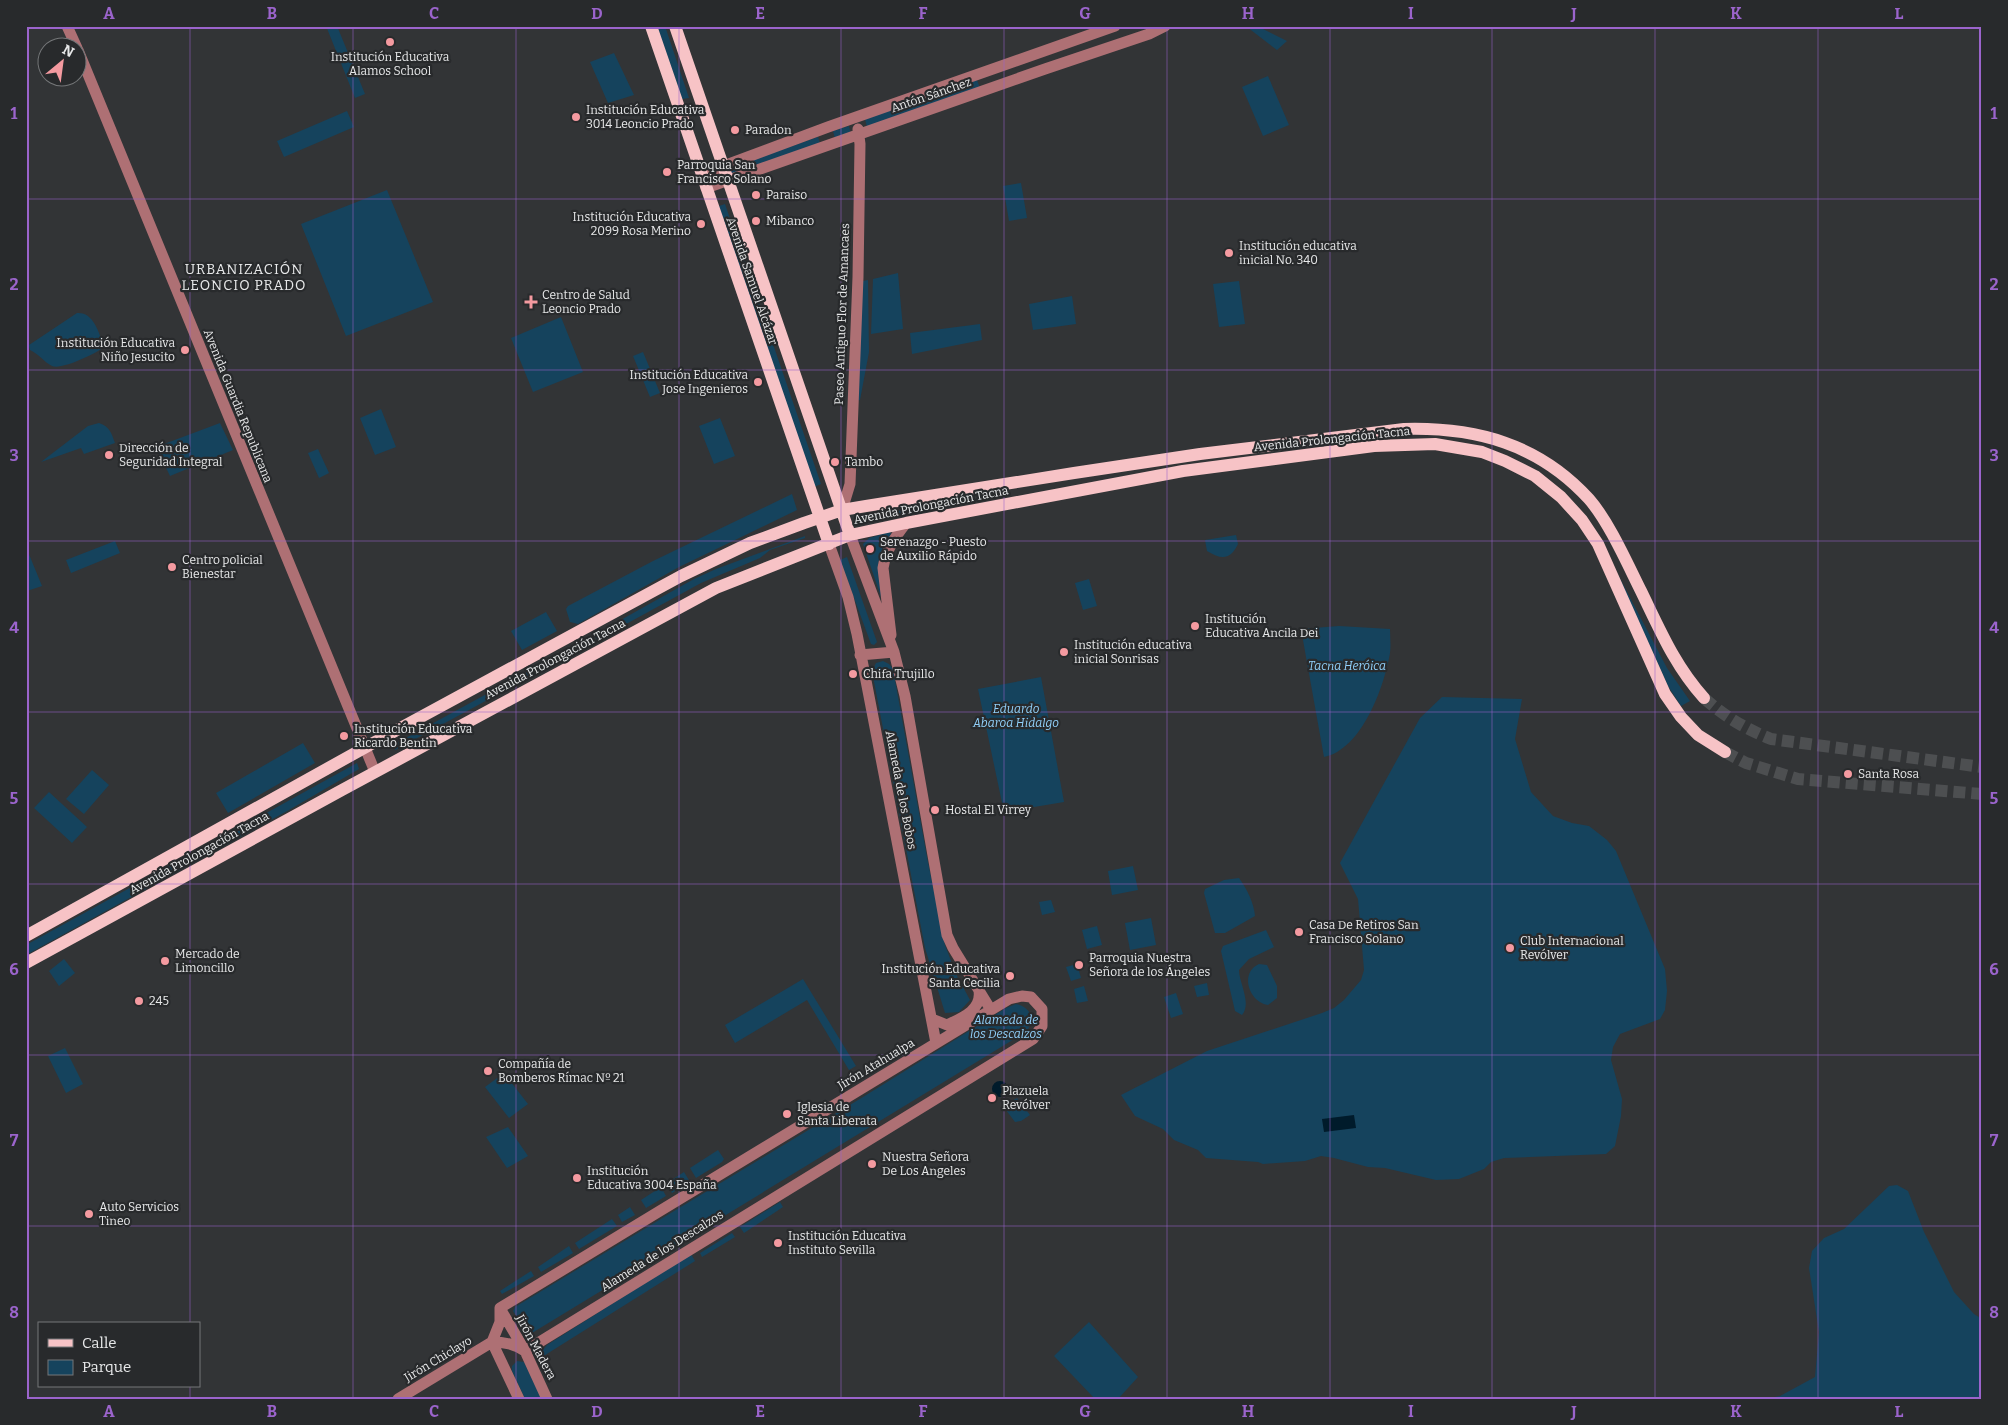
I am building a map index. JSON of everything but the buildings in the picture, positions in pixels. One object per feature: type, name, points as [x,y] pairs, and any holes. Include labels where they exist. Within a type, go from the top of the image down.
[{"type":"main road","name":"Avenida Samuel Alcázar","points":[[651,26],[829,544]]},
{"type":"main road","name":"Avenida Samuel Alcázar","points":[[675,26],[850,535]]},
{"type":"main road","name":"Avenida Prolongación Tacna","points":[[26,936],[706,563],[750,543],[842,510],[1177,457],[1404,428],[1428,428],[1476,433],[1528,452],[1570,481],[1590,500],[1600,514],[1641,590],[1681,671],[1704,698]]},
{"type":"main road","name":"Avenida Prolongación Tacna","points":[[26,963],[716,588],[850,535],[1204,468],[1374,446],[1435,444],[1482,452],[1535,476],[1574,509],[1593,535],[1665,694],[1698,735],[1724,752]]},
{"type":"street","name":"Avenida Guardia Republicana","points":[[67,26],[72,38]]},
{"type":"street","name":"Antón Sánchez","points":[[702,174],[854,118],[1116,26]]},
{"type":"street","name":"Antón Sánchez","points":[[706,188],[1149,34],[1165,26]]},
{"type":"street","name":"Avenida Guardia Republicana","points":[[88,75],[375,772]]},
{"type":"street","name":"Paseo Antiguo Flor de Amancaes","points":[[842,510],[850,484],[858,277],[860,134],[854,118]]},
{"type":"street","points":[[860,655],[894,652],[883,568],[885,558],[894,539],[906,523]]},
{"type":"street","name":"Alameda de los Bobos","points":[[850,535],[894,652],[912,730],[947,935],[991,1010]]},
{"type":"street","name":"Alameda de los Bobos","points":[[829,544],[848,597],[936,1043]]},
{"type":"street","points":[[932,1019],[944,1025],[959,1019],[975,1008],[979,999],[979,991]]},
{"type":"street","name":"Alameda de los Descalzos","points":[[525,1351],[1032,1039],[1042,1026],[1042,1009],[1031,997],[1022,996],[1009,999]]},
{"type":"street","name":"Jirón Atahualpa","points":[[500,1308],[1009,999]]},
{"type":"street","name":"Jirón Madera","points":[[500,1308],[525,1351],[547,1399]]},
{"type":"street","name":"Jirón Chiclayo","points":[[492,1342],[500,1322],[500,1308]]},
{"type":"street","points":[[492,1342],[519,1399]]},
{"type":"street","name":"Jirón Chiclayo","points":[[398,1399],[492,1342],[515,1345],[525,1351]]},
{"type":"green space","points":[[326,26],[337,26],[365,94],[355,98]]},
{"type":"green space","points":[[657,26],[665,26],[689,98],[682,99]]},
{"type":"green space","points":[[1242,26],[1257,26],[1287,41],[1277,50],[1247,27]]},
{"type":"green space","points":[[614,53],[634,95],[608,103],[590,62]]},
{"type":"green space","points":[[1268,76],[1289,125],[1263,136],[1242,87]]},
{"type":"green space","points":[[977,80],[980,88],[867,127],[865,119]]},
{"type":"green space","points":[[347,111],[354,127],[284,157],[277,141]]},
{"type":"green space","points":[[849,126],[851,135],[835,139],[833,131]]},
{"type":"green space","points":[[818,137],[820,143],[730,174],[728,168]]},
{"type":"green space","points":[[1021,183],[1027,218],[1009,221],[1003,186]]},
{"type":"green space","points":[[387,190],[433,302],[346,336],[301,224]]},
{"type":"green space","points":[[725,204],[821,484],[814,487],[719,206]]},
{"type":"green space","points":[[898,273],[903,329],[871,334],[873,279]]},
{"type":"green space","points":[[868,280],[869,352],[860,400],[856,401],[863,281]]},
{"type":"green space","points":[[1239,281],[1245,324],[1219,327],[1213,284]]},
{"type":"green space","points":[[1072,296],[1076,324],[1033,330],[1029,304]]},
{"type":"green space","points":[[77,313],[88,316],[95,324],[104,345],[103,348],[78,361],[57,367],[52,366],[30,350],[29,345]]},
{"type":"green space","points":[[561,317],[583,372],[533,392],[511,338]]},
{"type":"green space","points":[[980,324],[982,340],[912,354],[910,333]]},
{"type":"green space","points":[[643,352],[660,393],[650,397],[633,356]]},
{"type":"green space","points":[[381,409],[396,447],[375,455],[360,418]]},
{"type":"green space","points":[[720,418],[735,456],[714,464],[699,426]]},
{"type":"green space","points":[[99,423],[110,430],[115,443],[84,454],[81,448],[41,462],[88,426]]},
{"type":"green space","points":[[220,423],[233,450],[170,476],[156,447]]},
{"type":"green space","points":[[318,449],[329,473],[319,478],[308,453]]},
{"type":"green space","points":[[792,494],[797,510],[679,567],[578,624],[570,622],[566,609],[568,606],[653,561]]},
{"type":"green space","points":[[932,505],[933,507],[872,521],[871,516]]},
{"type":"green space","points":[[890,532],[891,534],[882,549],[878,563],[883,595],[881,597],[863,544],[869,538]]},
{"type":"green space","points":[[1236,535],[1238,544],[1229,556],[1221,557],[1207,551],[1205,540]]},
{"type":"green space","points":[[805,536],[805,538],[770,550],[760,558],[701,583],[597,640],[594,635],[694,579]]},
{"type":"green space","points":[[115,541],[120,553],[71,573],[66,560]]},
{"type":"green space","points":[[26,547],[42,586],[27,591],[26,589]]},
{"type":"green space","points":[[847,557],[877,642],[874,645],[871,644],[840,560]]},
{"type":"green space","points":[[1615,569],[1667,668],[1690,701],[1681,706],[1668,686]]},
{"type":"green space","points":[[1089,579],[1097,606],[1083,610],[1075,583]]},
{"type":"green space","points":[[546,612],[557,631],[522,650],[511,631]]},
{"type":"green space","name":"Tacna Heróica","points":[[1339,626],[1390,629],[1390,653],[1376,699],[1360,730],[1338,752],[1324,757],[1301,629]]},
{"type":"green space","points":[[564,652],[567,657],[395,750],[393,745]]},
{"type":"green space","points":[[883,661],[893,669],[945,945],[956,974],[970,1000],[959,1012],[945,1013],[925,948],[872,671],[876,663]]},
{"type":"green space","name":"Eduardo Abaroa Hidalgo","points":[[1041,677],[1064,802],[1004,812],[978,689]]},
{"type":"green space","name":"Club Internacional Revólver","points":[[1442,697],[1522,699],[1515,739],[1531,792],[1553,816],[1572,823],[1589,826],[1607,840],[1616,851],[1665,969],[1667,991],[1665,1010],[1660,1019],[1620,1034],[1613,1047],[1611,1060],[1622,1099],[1621,1116],[1615,1146],[1606,1154],[1504,1158],[1491,1162],[1484,1169],[1459,1179],[1436,1180],[1321,1156],[1305,1161],[1263,1164],[1206,1158],[1198,1150],[1174,1140],[1163,1129],[1135,1116],[1121,1095],[1207,1051],[1334,1008],[1344,1000],[1361,980],[1364,970],[1358,899],[1340,863],[1420,718]]},
{"type":"green space","points":[[303,743],[315,763],[228,813],[216,793]]},
{"type":"green space","points":[[357,763],[359,769],[289,810],[26,955],[26,945]]},
{"type":"green space","points":[[92,770],[109,785],[84,814],[66,799]]},
{"type":"green space","points":[[49,792],[87,827],[72,843],[34,808]]},
{"type":"green space","points":[[1133,866],[1138,890],[1112,895],[1108,871]]},
{"type":"green space","points":[[1239,878],[1250,896],[1255,916],[1225,933],[1215,933],[1204,893],[1205,889],[1224,880]]},
{"type":"green space","points":[[1051,900],[1055,912],[1042,915],[1039,902]]},
{"type":"green space","points":[[1151,918],[1156,945],[1130,950],[1125,923]]},
{"type":"green space","points":[[1097,926],[1102,945],[1087,949],[1082,930]]},
{"type":"green space","points":[[1266,930],[1274,947],[1249,959],[1239,970],[1246,1005],[1242,1015],[1235,1011],[1221,951],[1223,946]]},
{"type":"green space","points":[[64,959],[75,973],[59,986],[49,971]]},
{"type":"green space","points":[[1077,964],[1081,978],[1071,981],[1066,967]]},
{"type":"green space","points":[[1259,964],[1267,965],[1277,986],[1277,998],[1268,1005],[1256,999],[1249,987],[1249,974]]},
{"type":"green space","points":[[803,979],[856,1066],[849,1070],[807,1000],[735,1043],[725,1025]]},
{"type":"green space","points":[[1207,983],[1209,995],[1197,997],[1194,986]]},
{"type":"green space","points":[[1084,986],[1088,1001],[1077,1003],[1074,989]]},
{"type":"green space","points":[[1176,993],[1183,1014],[1171,1018],[1164,997]]},
{"type":"green space","name":"Alameda de los Descalzos","points":[[1016,1004],[1025,1008],[1030,1015],[1031,1023],[1026,1032],[532,1333],[528,1334],[513,1311],[515,1307],[863,1097],[1006,1008]]},
{"type":"green space","points":[[65,1048],[83,1084],[66,1093],[48,1056]]},
{"type":"green space","points":[[504,1073],[528,1104],[509,1118],[485,1087]]},
{"type":"green space","points":[[1017,1098],[1030,1115],[1021,1121],[1015,1122],[1003,1106]]},
{"type":"green space","points":[[508,1127],[528,1156],[507,1168],[486,1137]]},
{"type":"green space","points":[[718,1150],[724,1159],[722,1162],[696,1178],[690,1168]]},
{"type":"green space","points":[[684,1172],[690,1182],[672,1193],[667,1183]]},
{"type":"green space","points":[[1897,1185],[1908,1191],[1924,1232],[1954,1292],[1974,1314],[1982,1319],[1982,1399],[1764,1399],[1780,1396],[1815,1377],[1819,1332],[1809,1268],[1812,1251],[1824,1238],[1844,1229],[1889,1186]]},
{"type":"green space","points":[[661,1187],[666,1196],[646,1208],[641,1200]]},
{"type":"green space","points":[[780,1202],[783,1207],[744,1233],[740,1227]]},
{"type":"green space","points":[[630,1207],[635,1215],[622,1222],[618,1215]]},
{"type":"green space","points":[[612,1219],[617,1226],[579,1249],[575,1243]]},
{"type":"green space","points":[[732,1233],[735,1237],[702,1257],[700,1253]]},
{"type":"green space","points":[[569,1246],[573,1253],[541,1272],[538,1267]]},
{"type":"green space","points":[[691,1254],[695,1261],[542,1357],[542,1351],[547,1345]]},
{"type":"green space","points":[[531,1271],[534,1276],[502,1294],[500,1291]]},
{"type":"green space","points":[[1089,1322],[1138,1377],[1118,1399],[1095,1399],[1054,1356]]},
{"type":"green space","points":[[517,1361],[524,1362],[542,1399],[525,1399],[512,1371],[512,1366]]},
{"type":"shaded area","points":[[1000,1081],[1008,1089],[1000,1097],[992,1089]]},
{"type":"shaded area","points":[[1354,1115],[1356,1128],[1324,1132],[1322,1119]]},
{"type":"tunnel","points":[[1704,698],[1736,722],[1771,739],[1982,767]]},
{"type":"tunnel","points":[[1725,752],[1746,763],[1798,779],[1982,794]]},
{"type":"place","name":"Institución Educativa Alamos School","points":[[390,42]]},
{"type":"place","name":"Institución Educativa 3014 Leoncio Prado","points":[[576,117]]},
{"type":"place","name":"Paradon","points":[[735,130]]},
{"type":"place","name":"Parroquia San Francisco Solano","points":[[667,172]]},
{"type":"place","name":"Paraiso","points":[[756,195]]},
{"type":"place","name":"Mibanco","points":[[756,221]]},
{"type":"place","name":"Institución Educativa 2099 Rosa Merino","points":[[701,224]]},
{"type":"place","name":"Institución educativa inicial No. 340","points":[[1229,253]]},
{"type":"place","name":"Centro de Salud Leoncio Prado","points":[[531,302]]},
{"type":"place","name":"Institución Educativa Niño Jesucito","points":[[185,350]]},
{"type":"place","name":"Institución Educativa Jose Ingenieros","points":[[758,382]]},
{"type":"place","name":"Dirección de Seguridad Integral","points":[[109,455]]},
{"type":"place","name":"Tambo","points":[[835,462]]},
{"type":"place","name":"Serenazgo - Puesto de Auxilio Rápido","points":[[870,549]]},
{"type":"place","name":"Centro policial Bienestar","points":[[172,567]]},
{"type":"place","name":"Institución Educativa Ancila Dei","points":[[1195,626]]},
{"type":"place","name":"Institución educativa inicial Sonrisas","points":[[1064,652]]},
{"type":"place","name":"Chifa Trujillo","points":[[853,674]]},
{"type":"place","name":"Institución Educativa Ricardo Bentin","points":[[344,736]]},
{"type":"place","name":"Santa Rosa","points":[[1848,774]]},
{"type":"place","name":"Hostal El Virrey","points":[[935,810]]},
{"type":"place","name":"Casa De Retiros San Francisco Solano","points":[[1299,932]]},
{"type":"place","name":"Club Internacional Revólver","points":[[1510,948]]},
{"type":"place","name":"Mercado de Limoncillo","points":[[165,961]]},
{"type":"place","name":"Parroquia Nuestra Señora de los Ángeles","points":[[1079,965]]},
{"type":"place","name":"Institución Educativa Santa Cecilia","points":[[1010,976]]},
{"type":"place","name":"245","points":[[139,1001]]},
{"type":"place","name":"Compañía de Bomberos Rímac Nº 21","points":[[488,1071]]},
{"type":"place","name":"Plazuela Revólver","points":[[992,1098]]},
{"type":"place","name":"Iglesia de Santa Liberata","points":[[787,1114]]},
{"type":"place","name":"Nuestra Señora De Los Angeles","points":[[872,1164]]},
{"type":"place","name":"Institución Educativa 3004 España","points":[[577,1178]]},
{"type":"place","name":"Auto Servicios Tineo","points":[[89,1214]]},
{"type":"place","name":"Institución Educativa Instituto Sevilla","points":[[778,1243]]},
{"type":"district","name":"URBANIZACIÓN LEONCIO PRADO","points":[[244,278]]}]
